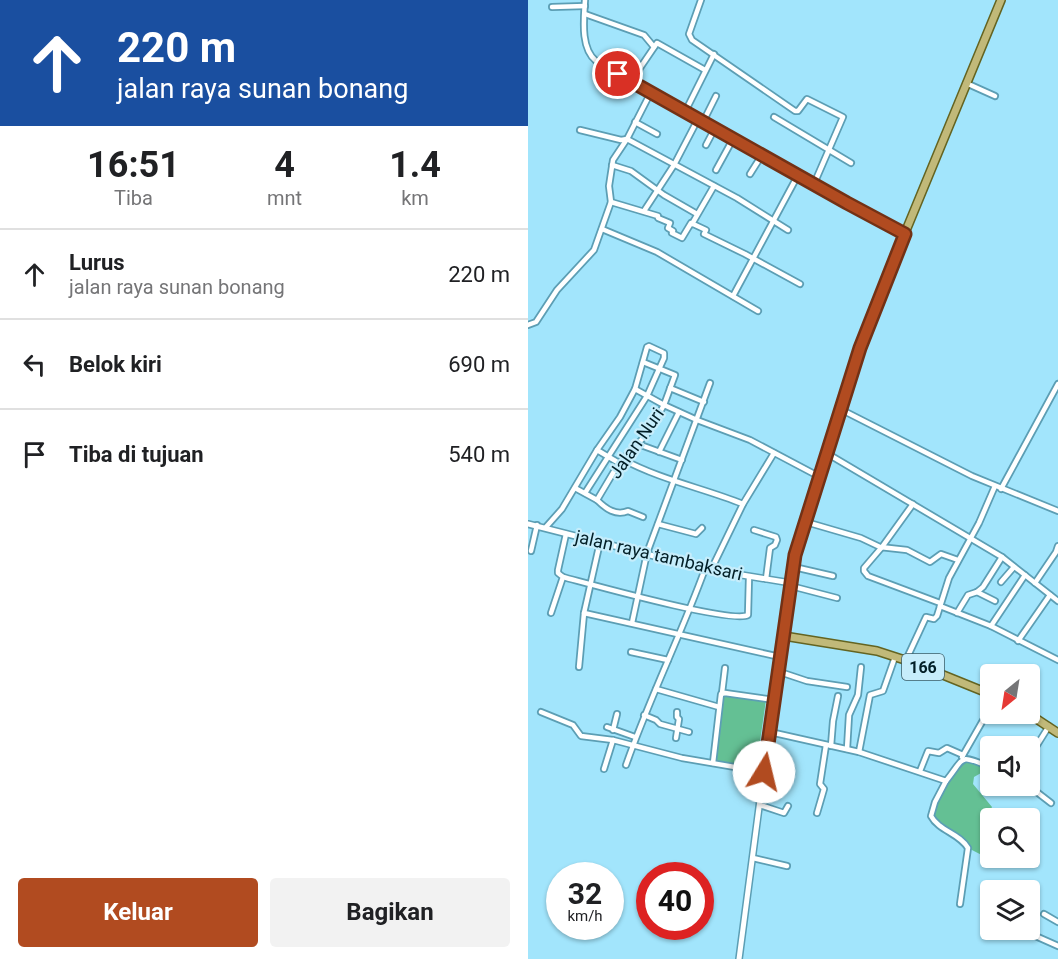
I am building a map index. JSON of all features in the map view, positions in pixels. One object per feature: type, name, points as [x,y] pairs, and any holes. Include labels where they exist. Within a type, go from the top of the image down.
[{"type":"main road","points":[[784,636],[795,555],[872,313],[1001,0]]},
{"type":"main road","name":"166","points":[[784,636],[849,646],[906,660],[980,690]]},
{"type":"main road","points":[[1040,721],[1058,732]]},
{"type":"street","points":[[701,0],[689,36],[692,40],[795,111],[798,111],[807,99],[843,117],[814,184]]},
{"type":"street","points":[[552,7],[585,3],[586,46],[589,55],[596,61],[905,234]]},
{"type":"street","points":[[585,14],[644,35],[654,47]]},
{"type":"street","points":[[634,82],[654,47],[659,43],[705,70]]},
{"type":"street","points":[[685,112],[714,54]]},
{"type":"street","points":[[966,83],[995,96]]},
{"type":"street","points":[[528,325],[537,322],[557,290],[594,250],[610,202],[609,186],[612,165],[651,92]]},
{"type":"street","points":[[644,211],[716,96]]},
{"type":"street","points":[[774,117],[851,163]]},
{"type":"street","points":[[635,122],[657,134]]},
{"type":"street","points":[[706,145],[715,128]]},
{"type":"street","points":[[580,130],[610,138],[627,139],[714,186],[788,230]]},
{"type":"street","points":[[716,170],[734,139]]},
{"type":"street","points":[[750,174],[762,155]]},
{"type":"street","points":[[612,165],[631,171],[697,214]]},
{"type":"street","points":[[733,296],[798,176]]},
{"type":"street","points":[[610,202],[644,211],[670,223],[668,228],[682,238],[714,186]]},
{"type":"street","points":[[692,224],[706,230],[704,234],[800,284]]},
{"type":"street","points":[[602,229],[657,252],[758,311]]},
{"type":"street","points":[[546,527],[561,509],[620,417],[635,389],[647,347],[651,346],[660,350],[665,355],[647,396],[585,494]]},
{"type":"street","points":[[644,362],[660,368]]},
{"type":"street","name":"Jalan Nuri","points":[[597,501],[621,461],[648,433],[664,405],[675,375],[660,368]]},
{"type":"street","points":[[632,623],[647,554],[710,383]]},
{"type":"street","points":[[1001,489],[1058,384]]},
{"type":"street","points":[[670,388],[704,402]]},
{"type":"street","points":[[635,389],[697,420],[748,439],[820,477]]},
{"type":"street","points":[[842,410],[939,461],[1058,511]]},
{"type":"street","points":[[659,452],[679,412]]},
{"type":"street","points":[[638,444],[682,460]]},
{"type":"street","points":[[597,450],[609,457],[674,482],[709,491],[743,504]]},
{"type":"street","points":[[626,765],[644,715],[708,569],[774,453]]},
{"type":"street","points":[[828,454],[1002,557],[1058,601]]},
{"type":"street","points":[[906,660],[926,617],[935,618],[958,560],[987,507],[995,486]]},
{"type":"street","points":[[575,488],[613,512],[621,514],[630,512],[643,517]]},
{"type":"street","points":[[914,504],[864,568],[866,574],[940,604],[1058,660]]},
{"type":"street","points":[[806,522],[861,538],[882,547],[907,550],[930,562],[941,554],[958,560]]},
{"type":"street","name":"jalan raya tambaksari","points":[[528,524],[708,569],[791,585]]},
{"type":"street","points":[[658,524],[696,534],[702,528]]},
{"type":"street","points":[[531,552],[537,525]]},
{"type":"street","points":[[754,530],[776,537],[777,540],[770,548],[766,579]]},
{"type":"street","points":[[566,534],[558,573],[563,577],[637,596],[724,616],[746,617],[748,615],[749,577]]},
{"type":"street","points":[[579,667],[585,613],[600,542]]},
{"type":"street","points":[[1035,583],[1057,553],[1058,546]]},
{"type":"street","points":[[957,613],[968,595],[977,592],[1002,557]]},
{"type":"street","points":[[794,567],[833,576]]},
{"type":"street","points":[[1001,582],[1014,567]]},
{"type":"street","points":[[991,627],[1025,575]]},
{"type":"street","points":[[551,613],[563,577]]},
{"type":"street","points":[[791,585],[837,598]]},
{"type":"street","points":[[977,592],[995,602]]},
{"type":"street","points":[[1018,641],[1050,595]]},
{"type":"street","points":[[585,613],[780,657]]},
{"type":"street","points":[[739,959],[777,671],[784,636]]},
{"type":"street","points":[[631,652],[669,660]]},
{"type":"street","points":[[859,752],[870,695],[884,691],[895,657]]},
{"type":"street","points":[[847,748],[849,716],[858,695],[861,667]]},
{"type":"street","points":[[713,763],[725,668]]},
{"type":"street","points":[[777,671],[807,681],[847,687]]},
{"type":"street","points":[[656,689],[719,707]]},
{"type":"street","points":[[722,693],[774,700]]},
{"type":"street","points":[[817,813],[824,789],[820,784],[838,696]]},
{"type":"street","points":[[541,712],[573,725],[580,735],[764,772]]},
{"type":"street","points":[[676,738],[679,719],[677,712]]},
{"type":"street","points":[[613,730],[616,714]]},
{"type":"street","points":[[644,715],[657,720],[660,724],[689,732]]},
{"type":"street","points":[[960,904],[968,848],[962,840],[937,824],[931,816],[935,802],[946,781],[981,724]]},
{"type":"street","points":[[1040,740],[1049,726]]},
{"type":"street","points":[[606,728],[635,737]]},
{"type":"street","points":[[770,732],[847,748],[946,781]]},
{"type":"street","points":[[604,769],[613,740]]},
{"type":"street","points":[[920,771],[928,751],[939,753],[947,748],[962,758],[980,763]]},
{"type":"street","points":[[1040,794],[1051,803]]},
{"type":"street","points":[[760,805],[784,813],[788,806]]},
{"type":"street","points":[[753,858],[787,866]]},
{"type":"street","points":[[1044,914],[1058,922]]},
{"type":"street","points":[[1040,938],[1058,946]]},
{"type":"green space","points":[[723,695],[766,700],[756,769],[718,762],[716,759]]},
{"type":"green space","points":[[965,760],[980,765],[980,774],[974,777],[973,784],[980,796],[983,796],[992,807],[980,808],[980,854],[970,849],[965,840],[934,819],[932,811],[947,782]]},
{"type":"route","points":[[618,74],[905,234],[860,348],[795,555],[764,772]]}]
